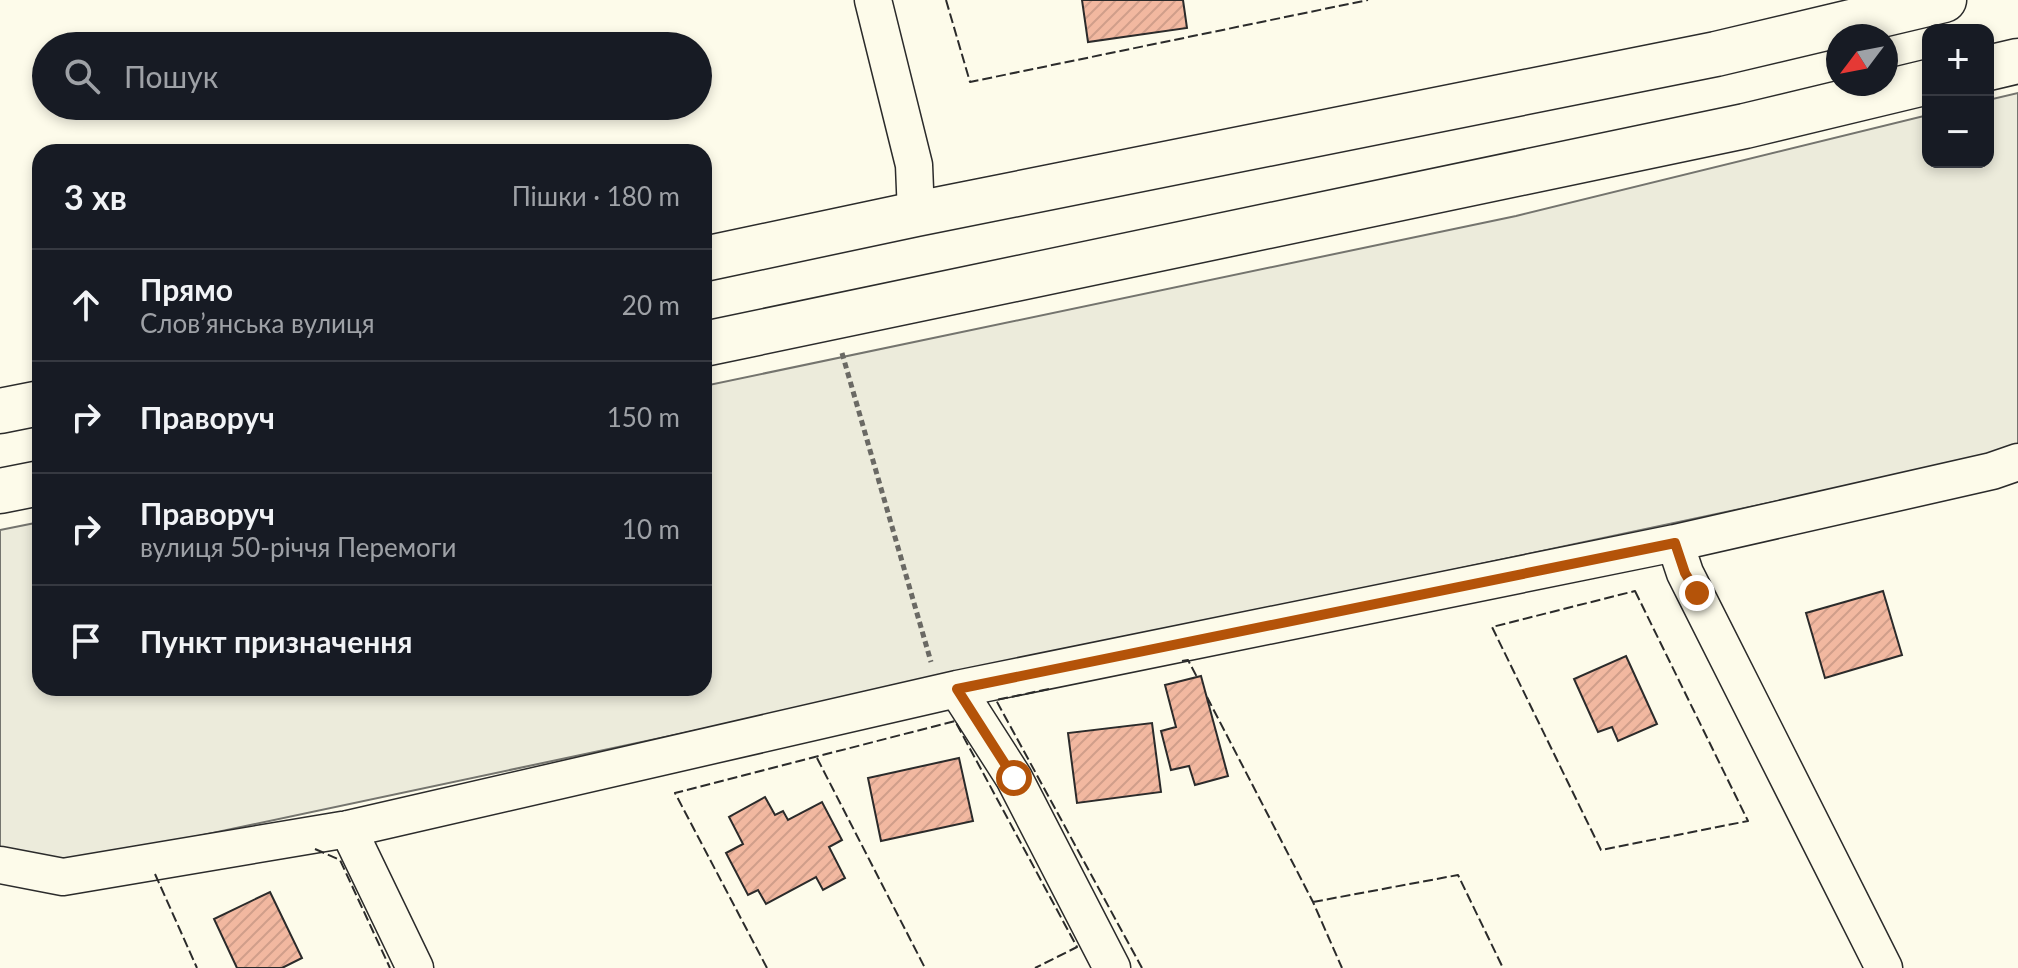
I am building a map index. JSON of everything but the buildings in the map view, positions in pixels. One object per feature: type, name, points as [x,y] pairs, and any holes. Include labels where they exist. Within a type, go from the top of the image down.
[{"type":"main road","points":[[712,257],[1716,54],[1944,0]]},
{"type":"main road","points":[[1994,67],[2018,61]]},
{"type":"main road","points":[[712,342],[1730,130],[1922,83]]},
{"type":"main road","points":[[0,411],[32,405]]},
{"type":"main road","points":[[0,491],[32,485]]},
{"type":"street","points":[[873,0],[914,165],[916,214]]},
{"type":"street","points":[[0,865],[63,877],[348,829],[949,691],[1675,543],[1992,471],[2018,462]]},
{"type":"street","points":[[1675,543],[1685,573],[1884,968]]},
{"type":"street","points":[[949,691],[1014,778],[1112,968]]},
{"type":"street","points":[[348,829],[415,968]]},
{"type":"path","points":[[832,317],[949,691]]},
{"type":"shaded area","points":[[2018,93],[2018,445],[1985,457],[62,865],[0,851],[0,530],[32,524],[32,696],[712,696],[712,384],[1516,216],[1922,116],[1922,168],[1994,168],[1994,99]]},
{"type":"fence","points":[[946,0],[970,82],[1368,0]]},
{"type":"fence","points":[[1635,591],[1748,821],[1601,850],[1492,627],[1635,591]]},
{"type":"fence","points":[[1182,661],[1188,660],[1198,679]]},
{"type":"fence","points":[[1049,689],[996,700],[1142,968]]},
{"type":"fence","points":[[1207,697],[1313,902],[1342,968]]},
{"type":"fence","points":[[767,968],[675,793],[955,721],[1077,947],[1035,968]]},
{"type":"fence","points":[[817,758],[925,968]]},
{"type":"fence","points":[[315,849],[340,860],[390,968]]},
{"type":"fence","points":[[155,874],[197,968]]},
{"type":"fence","points":[[1313,902],[1458,875],[1503,968]]},
{"type":"route","points":[[1014,778],[957,689],[1675,543],[1685,573],[1697,593]]}]
